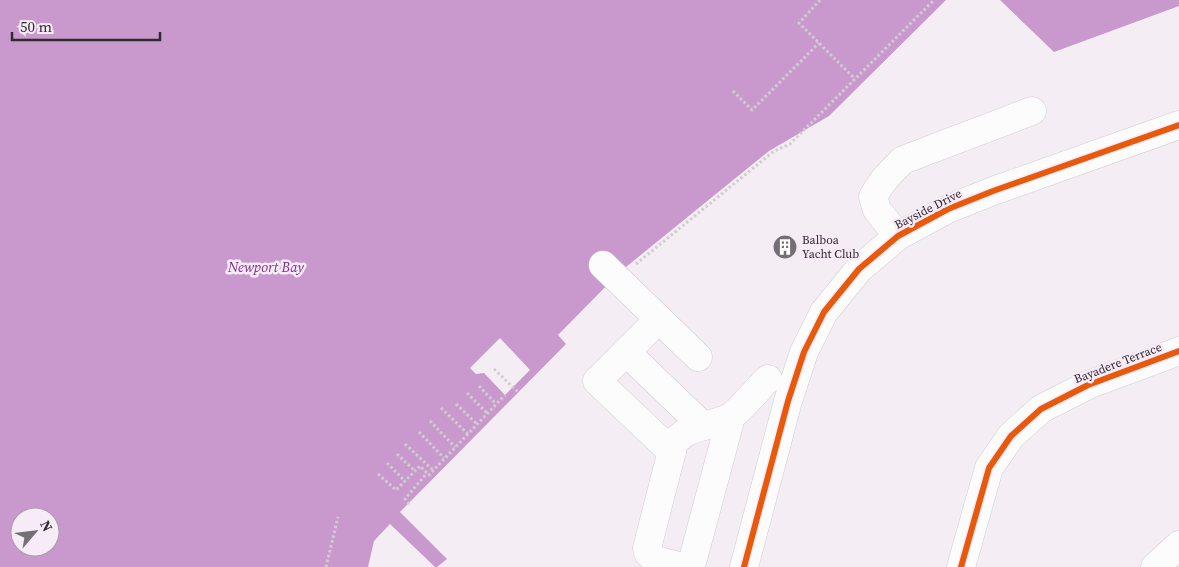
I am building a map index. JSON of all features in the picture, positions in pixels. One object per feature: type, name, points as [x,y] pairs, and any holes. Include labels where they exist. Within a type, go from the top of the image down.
[{"type":"main road","points":[[898,236],[877,210],[874,197],[880,183],[903,160],[1032,111]]},
{"type":"main road","name":"Bayside Drive","points":[[744,567],[788,401],[804,352],[824,312],[859,269],[898,236],[948,209],[1179,125]]},
{"type":"main road","points":[[616,268],[658,320],[698,358]]},
{"type":"main road","points":[[658,320],[597,381],[672,452]]},
{"type":"main road","name":"Bayadere Terrace","points":[[961,567],[990,468],[1010,436],[1041,409],[1088,384],[1179,351]]},
{"type":"main road","points":[[626,352],[703,426]]},
{"type":"main road","points":[[731,417],[693,559],[689,565],[682,567],[656,560],[648,554],[647,548],[674,443],[679,436],[731,417],[768,379]]},
{"type":"main road","points":[[1155,567],[1179,545]]},
{"type":"path","points":[[820,0],[798,23],[855,79]]},
{"type":"path","points":[[616,268],[774,151],[790,144],[934,0]]},
{"type":"path","points":[[733,91],[752,110],[819,43]]},
{"type":"path","points":[[494,369],[518,392]]},
{"type":"path","points":[[479,386],[496,404]]},
{"type":"path","points":[[467,393],[488,414]]},
{"type":"path","points":[[409,504],[405,499],[427,473],[429,475],[505,395]]},
{"type":"path","points":[[456,404],[477,424]]},
{"type":"path","points":[[441,408],[468,434]]},
{"type":"path","points":[[430,421],[455,447]]},
{"type":"path","points":[[419,432],[444,458]]},
{"type":"path","points":[[405,444],[433,470]]},
{"type":"path","points":[[397,454],[415,472]]},
{"type":"path","points":[[387,464],[405,481]]},
{"type":"path","points":[[378,474],[396,490],[420,466],[427,473]]},
{"type":"path","points":[[326,567],[338,517]]},
{"type":"water","name":"Newport Bay","points":[[0,0],[946,0],[829,116],[769,151],[621,271],[558,335],[566,344],[400,512],[447,559],[435,567],[390,524],[374,541],[368,567],[0,567]]},
{"type":"water","points":[[1000,0],[1179,0],[1179,6],[1054,52]]},
{"type":"pier","points":[[500,338],[530,370],[505,395],[484,373],[476,374],[470,368]]},
{"type":"cycle path","points":[[744,567],[788,401],[804,352],[824,312],[859,269],[898,236],[948,209],[993,191],[1179,125]]},
{"type":"cycle path","points":[[961,567],[989,468],[1011,436],[1041,409],[1088,385],[1179,351]]},
{"type":"place","name":"Balboa Yacht Club","points":[[785,247]]}]
